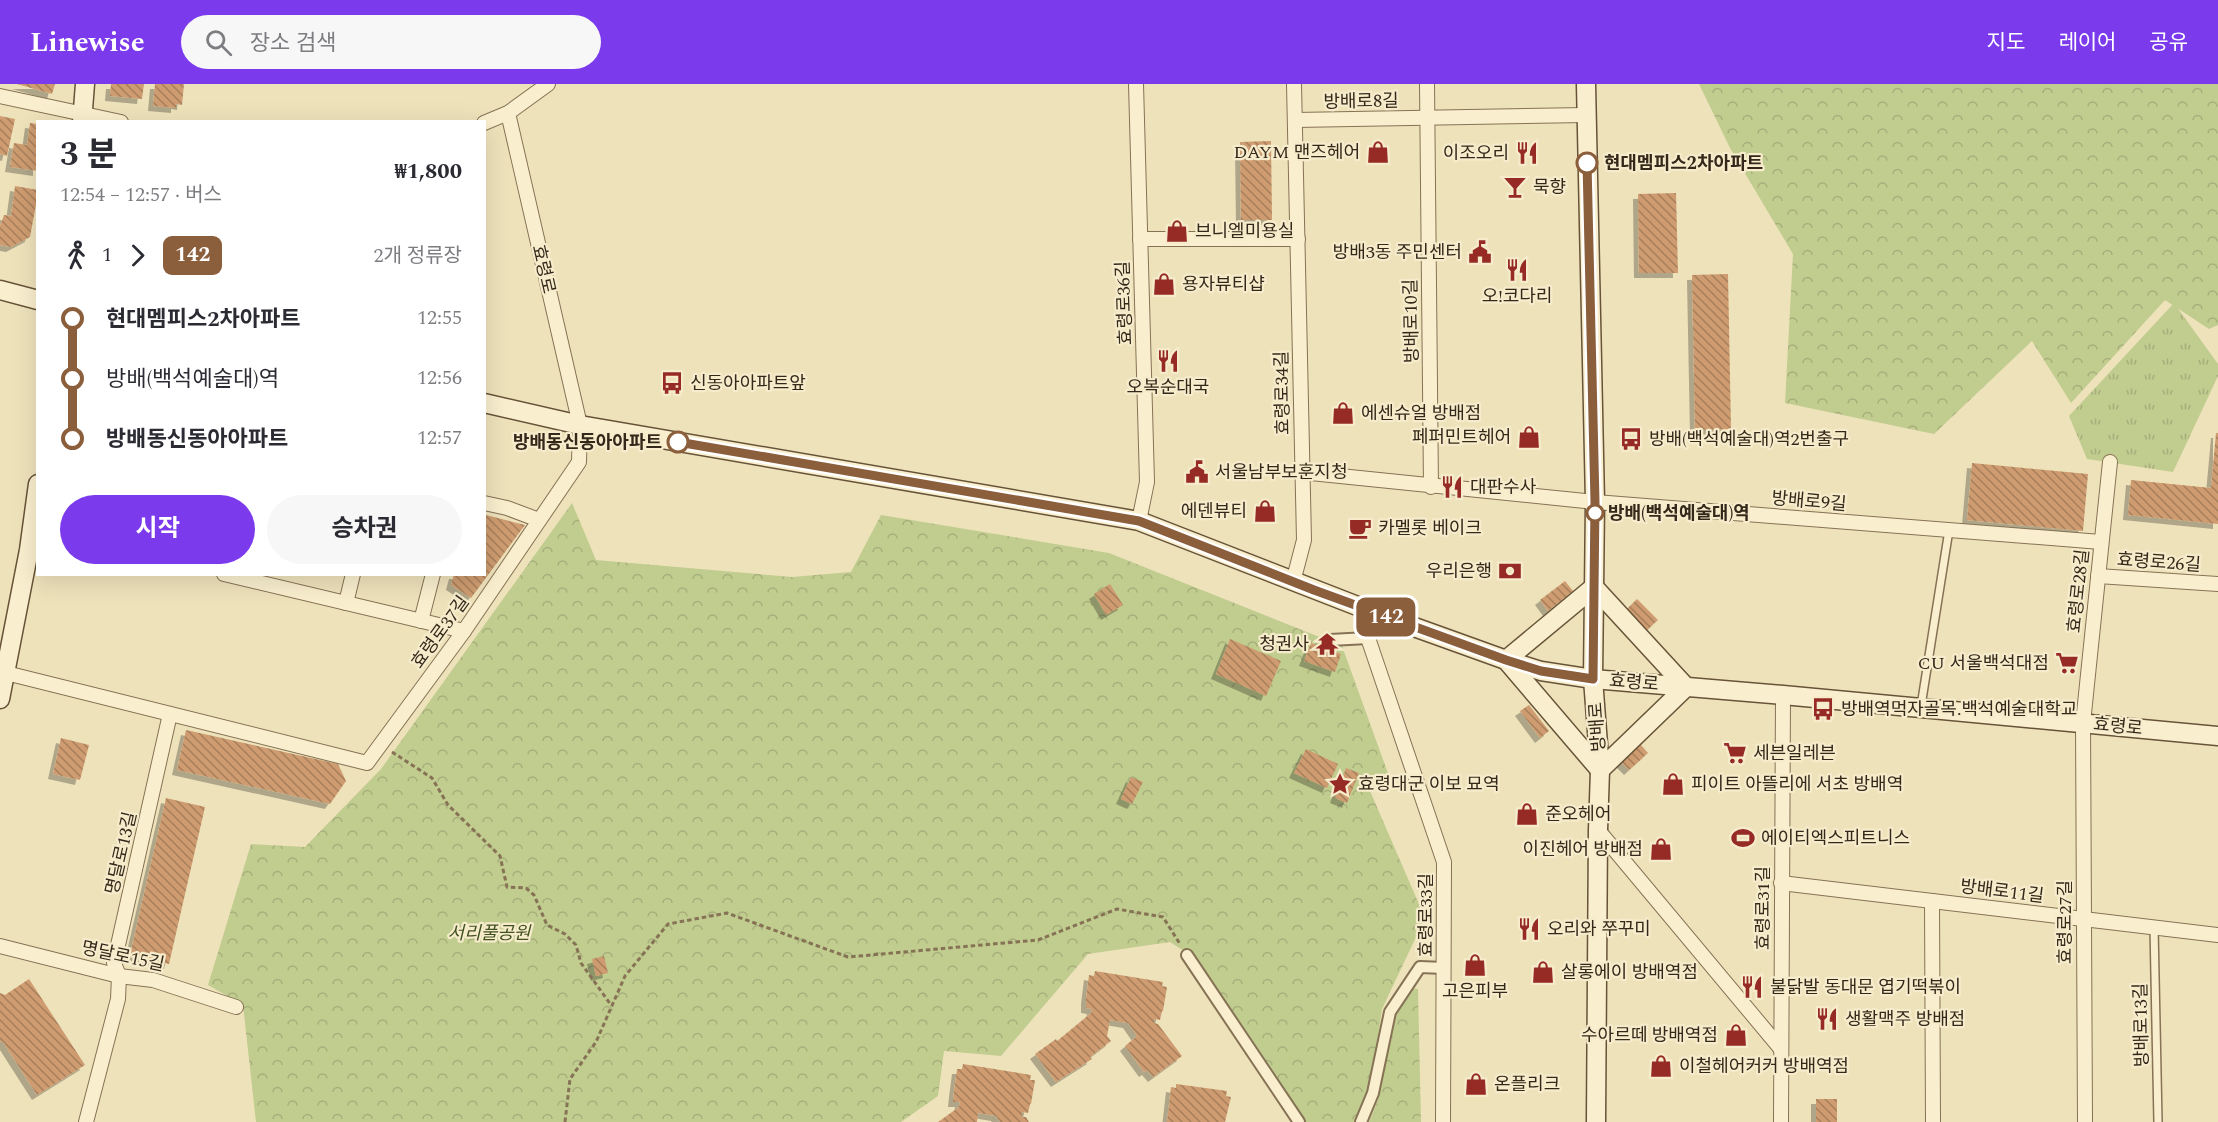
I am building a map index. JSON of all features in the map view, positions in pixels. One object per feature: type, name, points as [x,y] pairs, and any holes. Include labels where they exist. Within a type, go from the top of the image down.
[{"type":"main road","points":[[82,118],[85,84]]},
{"type":"main road","name":"방배로","points":[[1586,84],[1595,502],[1593,679],[1600,770],[1596,1122]]},
{"type":"main road","points":[[0,290],[36,299]]},
{"type":"main road","name":"효령로","points":[[486,403],[580,425],[1139,521],[1378,614],[1541,671],[1593,679],[2218,736]]},
{"type":"main road","points":[[0,699],[34,530],[36,507]]},
{"type":"main road","points":[[1594,587],[1686,687],[1600,770],[1506,660],[1594,587]]},
{"type":"street","points":[[486,122],[508,113],[548,84]]},
{"type":"street","name":"효령로36길","points":[[1136,84],[1147,482],[1139,521]]},
{"type":"street","name":"효령로34길","points":[[1293,582],[1304,540],[1294,84]]},
{"type":"street","points":[[1427,84],[1427,118]]},
{"type":"street","points":[[0,96],[82,118],[102,120]]},
{"type":"street","name":"효령로","points":[[508,113],[580,425]]},
{"type":"street","name":"방배로8길","points":[[1295,120],[1586,115]]},
{"type":"street","name":"방배로10길","points":[[1427,118],[1431,487]]},
{"type":"street","points":[[1140,238],[1298,239]]},
{"type":"street","name":"효령로37길","points":[[170,714],[367,763],[464,631],[579,462],[580,425]]},
{"type":"street","name":"효령로28길","points":[[2083,723],[2110,462]]},
{"type":"street","points":[[1301,472],[1595,502]]},
{"type":"street","name":"방배로9길","points":[[1595,502],[2101,542]]},
{"type":"street","points":[[486,503],[507,508],[539,520]]},
{"type":"street","points":[[239,576],[262,579],[346,603],[464,631]]},
{"type":"street","points":[[346,603],[353,576]]},
{"type":"street","points":[[421,621],[432,576]]},
{"type":"street","name":"효령로26길","points":[[2098,576],[2218,584]]},
{"type":"street","points":[[1327,644],[1330,640],[1368,638],[1378,614]]},
{"type":"street","name":"효령로33길","points":[[1368,638],[1444,862],[1443,1122]]},
{"type":"street","points":[[6,673],[170,714]]},
{"type":"street","name":"효령로31길","points":[[1780,1122],[1783,695]]},
{"type":"street","name":"명달로13길","points":[[86,1122],[118,999],[119,976],[114,963],[170,714]]},
{"type":"street","name":"효령로27길","points":[[2083,723],[2085,1122]]},
{"type":"street","points":[[1598,830],[1781,1049]]},
{"type":"street","name":"방배로11길","points":[[1781,883],[2218,935]]},
{"type":"street","points":[[1932,901],[1933,1122]]},
{"type":"street","name":"명달로15길","points":[[0,946],[119,976],[153,980],[236,1007]]},
{"type":"street","points":[[1188,955],[1299,1122]]},
{"type":"street","points":[[1361,1122],[1373,1093],[1390,1012],[1420,967],[1444,968]]},
{"type":"lane","points":[[1920,710],[1949,530]]},
{"type":"lane","name":"방배로13길","points":[[2154,927],[2158,1122]]},
{"type":"path","points":[[380,745],[432,778],[448,805],[500,856],[507,887],[526,888],[534,895],[546,925],[565,934],[576,945],[581,963],[612,1006]]},
{"type":"path","points":[[565,1122],[570,1079],[596,1042],[625,976],[668,924],[727,913],[848,957],[1038,940],[1117,909],[1163,917],[1188,955]]},
{"type":"green space","points":[[1699,84],[2218,84],[2218,325],[2209,329],[2165,300],[2071,403],[2032,341],[1934,434],[1785,403],[1793,254],[1730,148]]},
{"type":"green space","points":[[2174,303],[2218,364],[2218,376],[2173,472],[2087,459],[2069,416]]},
{"type":"green space","name":"서리풀공원","points":[[572,503],[596,560],[792,577],[851,572],[881,515],[1109,553],[1342,646],[1389,776],[1367,784],[1425,918],[1382,1009],[1370,1093],[1358,1122],[1305,1122],[1193,957],[1170,942],[1088,954],[1001,1056],[944,1051],[938,1096],[901,1122],[256,1122],[243,1005],[208,985],[251,844],[305,847],[381,769]]},
{"type":"green space","points":[[1411,988],[1418,989],[1421,1122],[1369,1122],[1378,1100],[1386,1038],[1392,1028],[1393,1015]]},
{"type":"building","points":[[17,84],[55,84],[52,94]]},
{"type":"building","points":[[111,84],[144,84],[142,99],[110,96]]},
{"type":"building","points":[[155,84],[184,84],[182,105],[176,104],[176,108],[153,106]]},
{"type":"building","points":[[0,116],[15,119],[7,156],[0,154]]},
{"type":"building","points":[[30,123],[36,124],[36,171],[10,167],[14,143],[27,145]]},
{"type":"building","points":[[1271,141],[1272,220],[1241,220],[1240,142]]},
{"type":"building","points":[[15,186],[36,190],[36,205],[30,237],[11,247],[0,245],[0,226],[4,215],[11,216]]},
{"type":"building","points":[[1676,193],[1678,273],[1639,273],[1638,194]]},
{"type":"building","points":[[1728,274],[1731,429],[1695,430],[1692,275]]},
{"type":"building","points":[[2216,433],[2218,433],[2218,524],[2128,515],[2131,480],[2211,488]]},
{"type":"building","points":[[1972,463],[2088,474],[2083,531],[1967,520]]},
{"type":"building","points":[[486,515],[525,525],[471,598],[451,585],[453,576],[486,576]]},
{"type":"building","points":[[1565,581],[1573,591],[1548,611],[1540,600]]},
{"type":"building","points":[[1110,584],[1123,605],[1106,615],[1094,594]]},
{"type":"building","points":[[1637,599],[1658,620],[1647,630],[1627,609]]},
{"type":"building","points":[[1230,639],[1281,661],[1266,696],[1216,674]]},
{"type":"building","points":[[1311,643],[1341,654],[1335,672],[1304,661]]},
{"type":"building","points":[[1529,705],[1549,731],[1540,738],[1520,711]]},
{"type":"building","points":[[186,730],[338,764],[346,781],[330,804],[177,770]]},
{"type":"building","points":[[61,738],[89,745],[80,780],[53,774]]},
{"type":"building","points":[[1640,744],[1648,753],[1629,770],[1621,762]]},
{"type":"building","points":[[1306,749],[1338,764],[1327,788],[1294,773]]},
{"type":"building","points":[[1346,768],[1359,773],[1347,803],[1335,798]]},
{"type":"building","points":[[1131,777],[1143,782],[1132,804],[1121,799]]},
{"type":"building","points":[[166,798],[205,807],[169,964],[130,955]]},
{"type":"building","points":[[604,956],[608,973],[596,976],[592,959]]},
{"type":"building","points":[[1095,971],[1163,982],[1162,986],[1167,987],[1163,1011],[1160,1020],[1154,1019],[1154,1023],[1158,1024],[1182,1056],[1153,1077],[1147,1070],[1144,1072],[1125,1046],[1137,1036],[1128,1023],[1110,1020],[1107,1036],[1111,1041],[1090,1057],[1092,1059],[1056,1082],[1035,1054],[1056,1039],[1057,1041],[1091,1013],[1092,1009],[1086,1008],[1086,999],[1089,975],[1094,976]]},
{"type":"building","points":[[29,979],[85,1065],[37,1095],[3,1042],[0,1041],[0,993],[5,995]]},
{"type":"building","points":[[963,1064],[1031,1075],[1030,1080],[1035,1080],[1031,1104],[1028,1113],[1022,1112],[1022,1117],[1026,1117],[1029,1122],[1000,1122],[996,1116],[978,1113],[977,1122],[938,1122],[959,1107],[960,1102],[953,1102],[957,1069],[962,1069]]},
{"type":"building","points":[[1176,1084],[1227,1091],[1226,1096],[1231,1097],[1225,1122],[1167,1122],[1171,1087],[1176,1088]]},
{"type":"building","points":[[1816,1099],[1837,1099],[1837,1122],[1816,1122]]},
{"type":"bus line","name":"142","points":[[678,442],[1139,521],[1314,590],[1506,660],[1541,671],[1593,679],[1595,502],[1587,163]]},
{"type":"place","name":"DAYM 맨즈헤어","points":[[1378,152]]},
{"type":"place","name":"이조오리","points":[[1527,153]]},
{"type":"place","name":"현대멤피스2차아파트","points":[[1587,163]]},
{"type":"place","name":"묵향","points":[[1515,187]]},
{"type":"place","name":"브니엘미용실","points":[[1177,231]]},
{"type":"place","name":"방배3동 주민센터","points":[[1480,252]]},
{"type":"place","name":"오!코다리","points":[[1517,270]]},
{"type":"place","name":"용자뷰티샵","points":[[1164,284]]},
{"type":"place","name":"오복순대국","points":[[1168,361]]},
{"type":"place","name":"신동아아파트앞","points":[[672,383]]},
{"type":"place","name":"에센슈얼 방배점","points":[[1343,413]]},
{"type":"place","name":"페퍼민트헤어","points":[[1529,437]]},
{"type":"place","name":"방배(백석예술대)역2번출구","points":[[1631,439]]},
{"type":"place","name":"방배동신동아아파트","points":[[678,442]]},
{"type":"place","name":"서울남부보훈지청","points":[[1197,472]]},
{"type":"place","name":"대판수사","points":[[1452,487]]},
{"type":"place","name":"에덴뷰티","points":[[1265,511]]},
{"type":"place","name":"방배(백석예술대)역","points":[[1595,513]]},
{"type":"place","name":"카멜롯 베이크","points":[[1360,528]]},
{"type":"place","name":"우리은행","points":[[1510,571]]},
{"type":"place","name":"청권사","points":[[1327,644]]},
{"type":"place","name":"CU 서울백석대점","points":[[2067,663]]},
{"type":"place","name":"방배역먹자골목.백석예술대학교","points":[[1823,709]]},
{"type":"place","name":"세븐일레븐","points":[[1735,753]]},
{"type":"place","name":"효령대군 이보 묘역","points":[[1340,784]]},
{"type":"place","name":"피이트 아뜰리에 서초 방배역","points":[[1673,784]]},
{"type":"place","name":"준오헤어","points":[[1527,814]]},
{"type":"place","name":"에이티엑스피트니스","points":[[1743,838]]},
{"type":"place","name":"이진헤어 방배점","points":[[1661,849]]},
{"type":"place","name":"오리와 쭈꾸미","points":[[1529,929]]},
{"type":"place","name":"고은피부","points":[[1475,965]]},
{"type":"place","name":"살롱에이 방배역점","points":[[1543,972]]},
{"type":"place","name":"불닭발 동대문 엽기떡볶이","points":[[1752,987]]},
{"type":"place","name":"생활맥주 방배점","points":[[1827,1019]]},
{"type":"place","name":"수아르떼 방배역점","points":[[1736,1035]]},
{"type":"place","name":"이철헤어커커 방배역점","points":[[1661,1066]]},
{"type":"place","name":"온플리크","points":[[1476,1084]]}]
